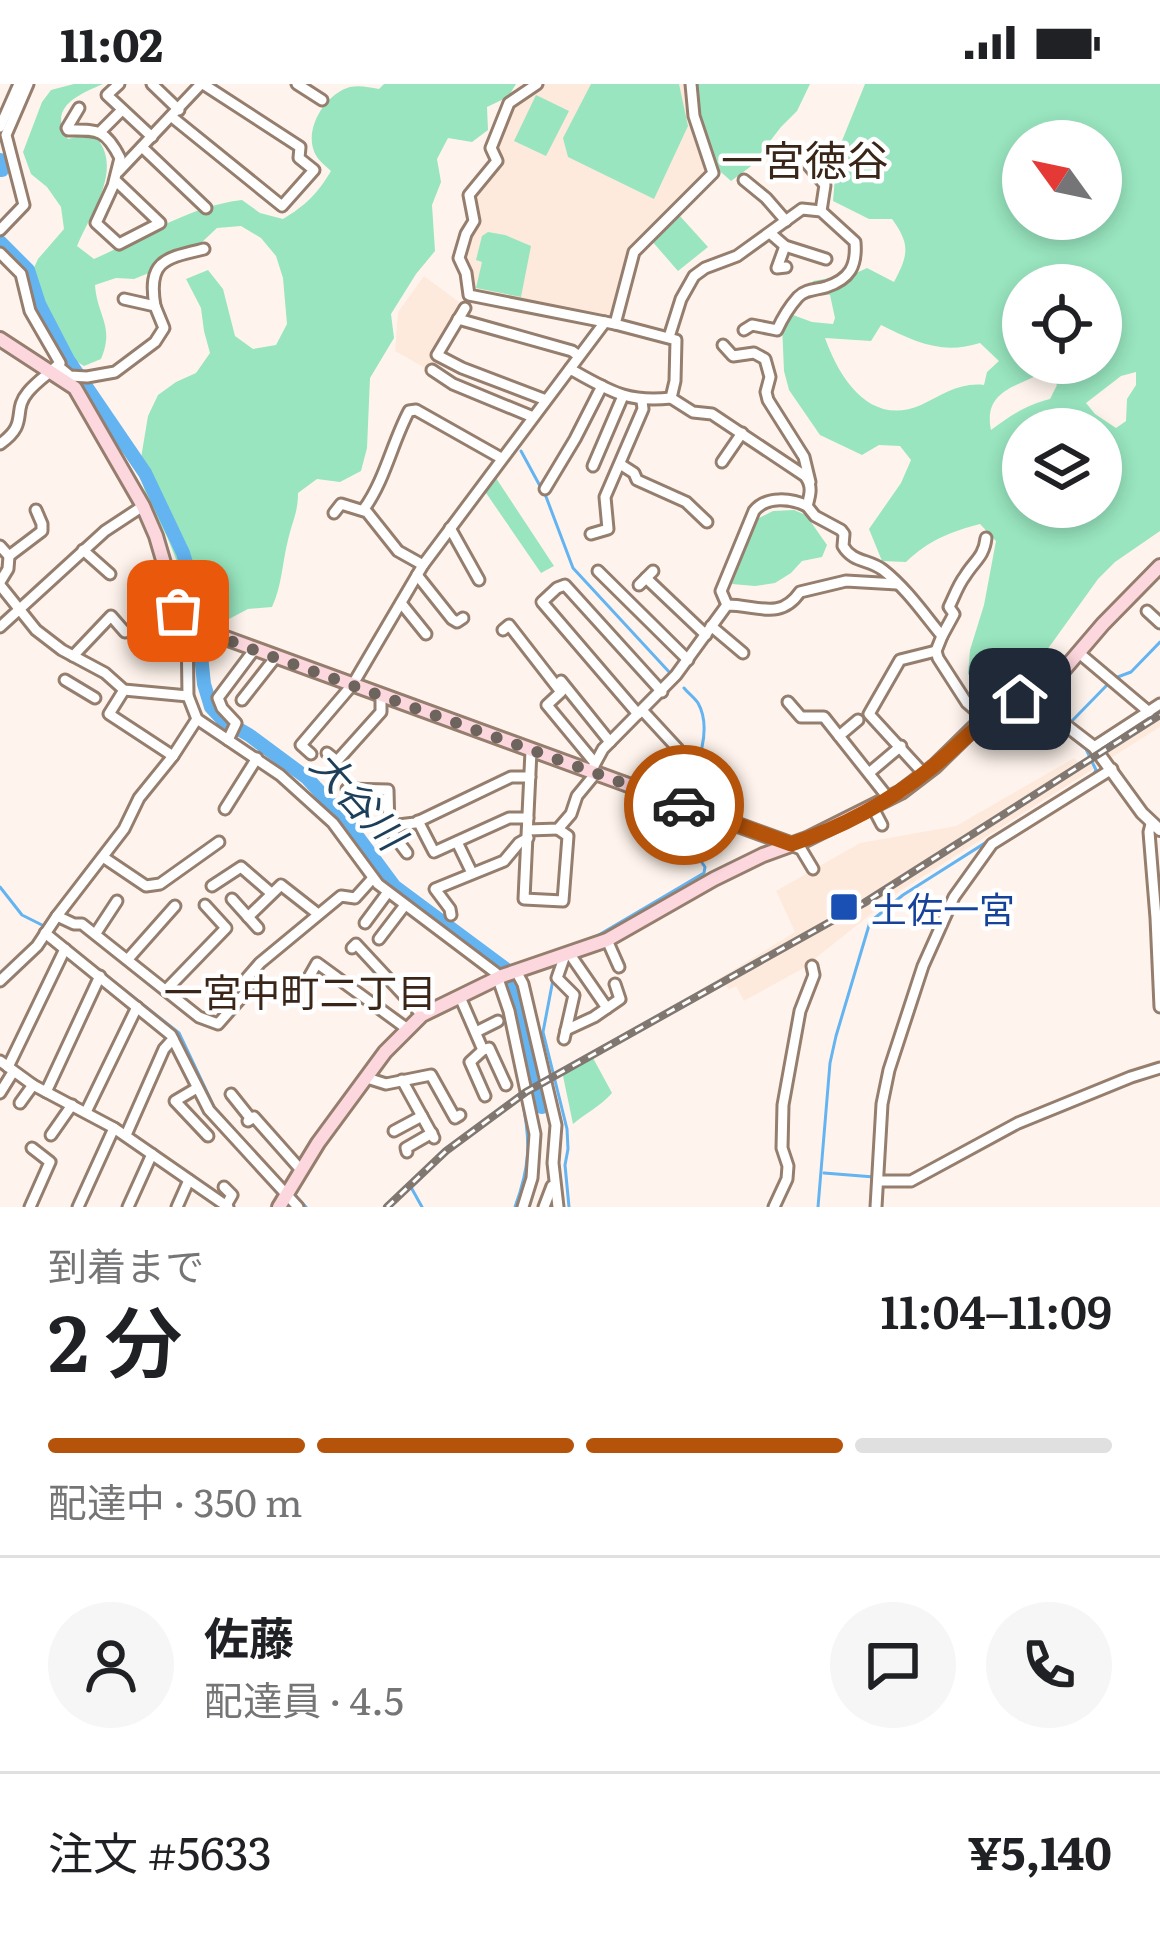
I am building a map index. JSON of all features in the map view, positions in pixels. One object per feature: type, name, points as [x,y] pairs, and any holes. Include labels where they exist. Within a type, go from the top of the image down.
[{"type":"main road","points":[[0,339],[55,368],[75,388],[143,506],[178,611],[187,624],[791,844]]},
{"type":"main road","points":[[286,1195],[317,1143],[406,1028],[422,1015],[506,975],[607,940],[714,879],[890,799],[984,718],[1042,691],[1056,679],[1160,566]]},
{"type":"street","points":[[1,120],[24,84]]},
{"type":"street","points":[[0,206],[5,224],[24,205],[3,142],[24,84]]},
{"type":"street","points":[[119,84],[107,95],[152,137]]},
{"type":"street","points":[[116,176],[152,137],[175,113],[202,84],[300,147],[299,158],[314,170],[282,206],[175,113],[152,84]]},
{"type":"street","points":[[297,84],[322,100]]},
{"type":"street","points":[[537,84],[509,104],[491,148],[497,161],[469,195],[474,221],[459,258],[469,295],[669,337],[677,342],[671,398]]},
{"type":"street","points":[[311,754],[302,745],[352,684],[420,570],[570,369],[575,354],[610,323],[634,252],[712,176],[694,116],[691,84]]},
{"type":"street","points":[[79,108],[68,130],[100,132],[120,158],[96,224],[119,244],[160,223],[116,176]]},
{"type":"street","points":[[100,132],[122,110]]},
{"type":"street","points":[[279,133],[288,118]]},
{"type":"street","points":[[142,148],[206,208]]},
{"type":"street","points":[[792,158],[804,160],[825,185],[821,211]]},
{"type":"street","points":[[0,179],[17,177]]},
{"type":"street","points":[[744,180],[786,221]]},
{"type":"street","points":[[669,337],[694,276],[736,256],[802,209],[821,211],[855,242],[856,261],[837,281],[798,297],[777,330],[752,325],[744,330]]},
{"type":"street","points":[[770,233],[784,246],[826,259]]},
{"type":"street","points":[[784,246],[777,268],[786,268]]},
{"type":"street","points":[[55,368],[70,376],[115,372],[154,342],[164,328],[151,285],[156,271],[169,258],[205,249]]},
{"type":"street","points":[[0,253],[21,274],[30,311],[60,364],[25,395],[20,424],[0,444]]},
{"type":"street","points":[[124,299],[155,306]]},
{"type":"street","points":[[546,400],[437,355],[461,314],[575,354]]},
{"type":"street","points":[[723,345],[733,356],[754,353],[765,359],[770,377],[768,400],[804,457],[810,482],[807,506]]},
{"type":"street","points":[[570,369],[623,396],[641,401],[671,398],[694,412],[712,414],[810,482]]},
{"type":"street","points":[[432,370],[453,384],[532,417]]},
{"type":"street","points":[[544,489],[602,386]]},
{"type":"street","points":[[593,466],[623,396]]},
{"type":"street","points":[[591,534],[608,530],[604,496],[643,409],[641,401]]},
{"type":"street","points":[[364,509],[378,489],[409,411],[416,410],[501,458]]},
{"type":"street","points":[[722,462],[742,434]]},
{"type":"street","points":[[620,464],[637,481],[686,502],[706,522]]},
{"type":"street","points":[[727,604],[721,591],[754,511],[771,500],[795,502],[843,532],[842,546],[849,556],[879,566],[942,636]]},
{"type":"street","points":[[334,513],[341,504],[373,516],[398,551],[420,570],[452,619],[464,618]]},
{"type":"street","points":[[0,627],[104,531],[143,506]]},
{"type":"street","points":[[9,556],[42,531],[36,510]]},
{"type":"street","points":[[450,528],[479,580]]},
{"type":"street","points":[[984,718],[967,703],[936,651],[954,614],[949,607],[967,572],[984,552],[986,538]]},
{"type":"street","points":[[0,546],[9,556],[0,584],[36,629],[124,690],[188,696]]},
{"type":"street","points":[[83,550],[110,574]]},
{"type":"street","points":[[598,571],[688,660]]},
{"type":"street","points":[[646,578],[743,653]]},
{"type":"street","points":[[727,604],[781,609],[791,605],[800,592],[846,580],[897,584]]},
{"type":"street","points":[[662,692],[565,585],[542,602],[678,748]]},
{"type":"street","points":[[400,603],[426,634]]},
{"type":"street","points":[[558,830],[610,742],[662,692],[727,604]]},
{"type":"street","points":[[1147,611],[1160,623]]},
{"type":"street","points":[[95,698],[68,681],[78,659],[111,616],[125,632]]},
{"type":"street","points":[[510,619],[610,742]]},
{"type":"street","points":[[187,624],[188,696],[196,718],[280,775],[333,824],[388,892],[523,984],[554,1107],[557,1141],[551,1202]]},
{"type":"street","points":[[503,630],[508,625],[561,692],[547,705],[594,769]]},
{"type":"street","points":[[228,740],[236,723],[218,698],[254,650]]},
{"type":"street","points":[[924,774],[869,714],[900,660],[936,651]]},
{"type":"street","points":[[1079,653],[1149,712]]},
{"type":"street","points":[[242,700],[275,658]]},
{"type":"street","points":[[124,690],[110,714],[173,756]]},
{"type":"street","points":[[327,753],[337,761],[381,712],[381,695]]},
{"type":"street","points":[[1029,697],[1094,748],[1155,827],[1149,832],[1160,1007]]},
{"type":"street","points":[[788,702],[802,717],[824,717],[890,799]]},
{"type":"street","points":[[1094,748],[1160,704]]},
{"type":"street","points":[[1000,709],[1018,733]]},
{"type":"street","points":[[0,981],[37,946],[104,857],[196,718]]},
{"type":"street","points":[[839,736],[858,720]]},
{"type":"street","points":[[869,773],[901,746]]},
{"type":"street","points":[[418,821],[434,853],[509,818],[528,829],[558,830],[568,836],[563,901],[524,899],[528,829],[531,751]]},
{"type":"street","points":[[225,809],[257,758]]},
{"type":"street","points":[[876,1207],[882,1103],[889,1070],[923,966],[964,881],[992,844],[1112,769]]},
{"type":"street","points":[[390,826],[418,821],[511,777],[530,777]]},
{"type":"street","points":[[347,789],[388,790],[390,826],[407,854]]},
{"type":"street","points":[[873,808],[882,825]]},
{"type":"street","points":[[451,915],[435,889],[504,861],[528,829]]},
{"type":"street","points":[[104,857],[146,886],[160,884],[219,842]]},
{"type":"street","points":[[457,842],[472,873]]},
{"type":"street","points":[[791,844],[801,849],[813,869]]},
{"type":"street","points":[[212,886],[242,867],[272,893]]},
{"type":"street","points":[[57,916],[96,932],[199,1017],[218,1024],[247,991],[247,978],[260,963],[340,896],[355,898],[373,878]]},
{"type":"street","points":[[248,916],[280,885],[319,914]]},
{"type":"street","points":[[365,923],[388,892]]},
{"type":"street","points":[[232,899],[258,928]]},
{"type":"street","points":[[96,932],[117,901]]},
{"type":"street","points":[[166,990],[226,928],[205,904]]},
{"type":"street","points":[[379,939],[405,905]]},
{"type":"street","points":[[128,959],[176,906]]},
{"type":"street","points":[[47,931],[172,1039],[218,1121],[298,1207]]},
{"type":"street","points":[[607,940],[619,967]]},
{"type":"street","points":[[352,948],[356,944],[422,1015]]},
{"type":"street","points":[[0,1093],[7,1067],[65,949]]},
{"type":"street","points":[[567,954],[607,1008]]},
{"type":"street","points":[[567,954],[557,978],[574,995],[565,1034],[620,999],[615,984]]},
{"type":"street","points":[[308,979],[317,963],[406,1028]]},
{"type":"street","points":[[774,1207],[787,1179],[783,1105],[800,1011],[814,975],[812,966]]},
{"type":"street","points":[[506,975],[535,1134],[534,1166],[523,1207]]},
{"type":"street","points":[[46,1092],[100,976]]},
{"type":"street","points":[[460,997],[483,1050]]},
{"type":"street","points":[[86,1112],[137,1006]]},
{"type":"street","points":[[476,1032],[498,1021]]},
{"type":"street","points":[[126,1136],[172,1039]]},
{"type":"street","points":[[485,1096],[470,1062],[483,1050],[489,1048],[506,1085]]},
{"type":"street","points":[[7,1067],[114,1128],[227,1206],[232,1192],[224,1187]]},
{"type":"street","points":[[879,1177],[911,1181],[1018,1123],[1160,1068]]},
{"type":"street","points":[[367,1078],[386,1084],[431,1075],[455,1118],[460,1115]]},
{"type":"street","points":[[402,1080],[433,1136],[406,1148],[407,1152]]},
{"type":"street","points":[[20,1102],[33,1085]]},
{"type":"street","points":[[197,1088],[175,1101],[208,1136]]},
{"type":"street","points":[[231,1094],[250,1120],[254,1117],[301,1170]]},
{"type":"street","points":[[51,1135],[72,1105]]},
{"type":"street","points":[[394,1131],[422,1117]]},
{"type":"street","points":[[78,1207],[114,1128]]},
{"type":"street","points":[[30,1207],[50,1162],[32,1148]]},
{"type":"street","points":[[128,1207],[152,1154]]},
{"type":"street","points":[[177,1207],[189,1180]]},
{"type":"shaded area","points":[[542,84],[688,84],[711,175],[632,251],[614,319],[473,294],[463,258],[473,196],[500,161],[494,148],[512,105]]},
{"type":"shaded area","points":[[424,276],[463,305],[430,371],[395,351],[398,312]]},
{"type":"shaded area","points":[[1160,713],[1160,727],[900,891],[802,969],[744,1001],[736,986],[729,990],[726,985],[702,997],[699,991],[795,932],[776,891],[860,843],[956,826],[1074,758],[1079,763]]},
{"type":"green space","points":[[103,84],[68,104],[61,118],[68,139],[92,133],[106,159],[103,189],[77,246],[94,259],[222,203],[242,200],[260,213],[283,219],[291,214],[331,171],[318,159],[312,137],[324,106],[340,91],[360,86],[379,89],[384,84],[516,84],[508,97],[487,107],[488,130],[472,142],[448,138],[437,159],[441,182],[432,205],[435,251],[391,314],[394,338],[370,378],[367,448],[361,471],[340,482],[317,479],[298,493],[272,607],[248,609],[227,620],[204,616],[146,495],[139,470],[148,416],[158,395],[196,373],[210,353],[201,308],[186,279],[208,270],[223,289],[235,336],[253,349],[276,345],[287,324],[276,256],[261,238],[241,226],[217,228],[201,243],[158,260],[149,273],[95,285],[106,329],[101,359],[84,366],[64,354],[40,314],[32,272],[64,229],[61,207],[31,174],[23,152],[51,90]]},
{"type":"green space","points":[[591,84],[679,84],[688,126],[654,199],[568,157],[563,138]]},
{"type":"green space","points":[[694,84],[810,84],[797,111],[750,167],[731,181],[714,166],[697,117]]},
{"type":"green space","points":[[865,84],[1160,84],[1160,531],[1098,579],[1008,695],[984,692],[968,674],[996,541],[980,524],[940,538],[906,562],[882,561],[869,529],[911,460],[900,446],[879,445],[862,455],[820,435],[789,390],[782,325],[793,315],[833,324],[835,318],[830,295],[809,290],[813,281],[867,268],[894,282],[905,256],[902,235],[892,219],[869,219],[833,201],[837,153]],"holes":[[[1002,264],[1122,264],[1122,376],[1136,372],[1122,424],[1122,528],[1002,528],[1002,423],[991,430],[990,417],[997,398],[1020,384],[1002,384]],[[881,325],[941,347],[980,343],[999,361],[987,372],[984,385],[959,387],[921,405],[887,410],[860,396],[839,369],[825,338],[871,341]]]},
{"type":"green space","points":[[536,95],[569,111],[546,156],[514,141]]},
{"type":"green space","points":[[679,215],[708,247],[678,271],[651,240]]},
{"type":"green space","points":[[488,232],[531,246],[521,297],[476,288],[482,262],[476,260],[482,236]]},
{"type":"green space","points":[[1056,384],[1111,384],[1086,403],[1090,408],[1026,408],[1050,399]]},
{"type":"green space","points":[[494,475],[554,566],[541,573],[484,490]]},
{"type":"green space","points":[[773,511],[806,515],[827,545],[822,557],[802,561],[775,583],[732,584],[757,519]]},
{"type":"green space","points":[[593,1058],[612,1093],[573,1124],[563,1076]]},
{"type":"waterway","name":"大谷川","points":[[0,160],[0,170]]},
{"type":"waterway","name":"大谷川","points":[[0,242],[28,270],[39,304],[68,360],[145,473],[183,553],[194,589],[204,684],[211,707],[307,778],[394,886],[507,970],[542,1107]]},
{"type":"waterway","points":[[521,451],[540,486]]},
{"type":"waterway","points":[[545,494],[573,568],[671,674]]},
{"type":"waterway","points":[[1115,678],[1131,672],[1160,642]]},
{"type":"waterway","points":[[1069,724],[1108,684]]},
{"type":"waterway","points":[[684,688],[698,703],[704,726],[701,751],[684,798]]},
{"type":"waterway","points":[[818,1207],[830,1063],[870,922],[903,895],[1094,774],[1086,749],[1063,731]]},
{"type":"waterway","points":[[562,949],[597,936],[704,873],[705,867],[676,825],[678,813]]},
{"type":"waterway","points":[[0,887],[22,915],[42,925],[179,1033],[215,1109],[226,1122]]},
{"type":"waterway","points":[[556,964],[543,1032],[567,1129],[569,1207]]},
{"type":"waterway","points":[[515,1207],[528,1154],[522,1099]]},
{"type":"waterway","points":[[824,1173],[874,1177]]},
{"type":"waterway","points":[[412,1189],[422,1207]]},
{"type":"waterway","points":[[294,1194],[306,1207]]},
{"type":"railway","points":[[387,1207],[446,1151],[526,1092],[864,903],[1160,715]]},
{"type":"way so far","points":[[178,611],[187,624],[254,650],[684,805]]},
{"type":"place","name":"土佐一宮","points":[[844,907]]},
{"type":"district","name":"一宮徳谷","points":[[805,158]]},
{"type":"district","name":"一宮中町二丁目","points":[[300,990]]},
{"type":"route","points":[[684,805],[791,844],[807,839],[901,792],[984,718],[1020,699]]}]
